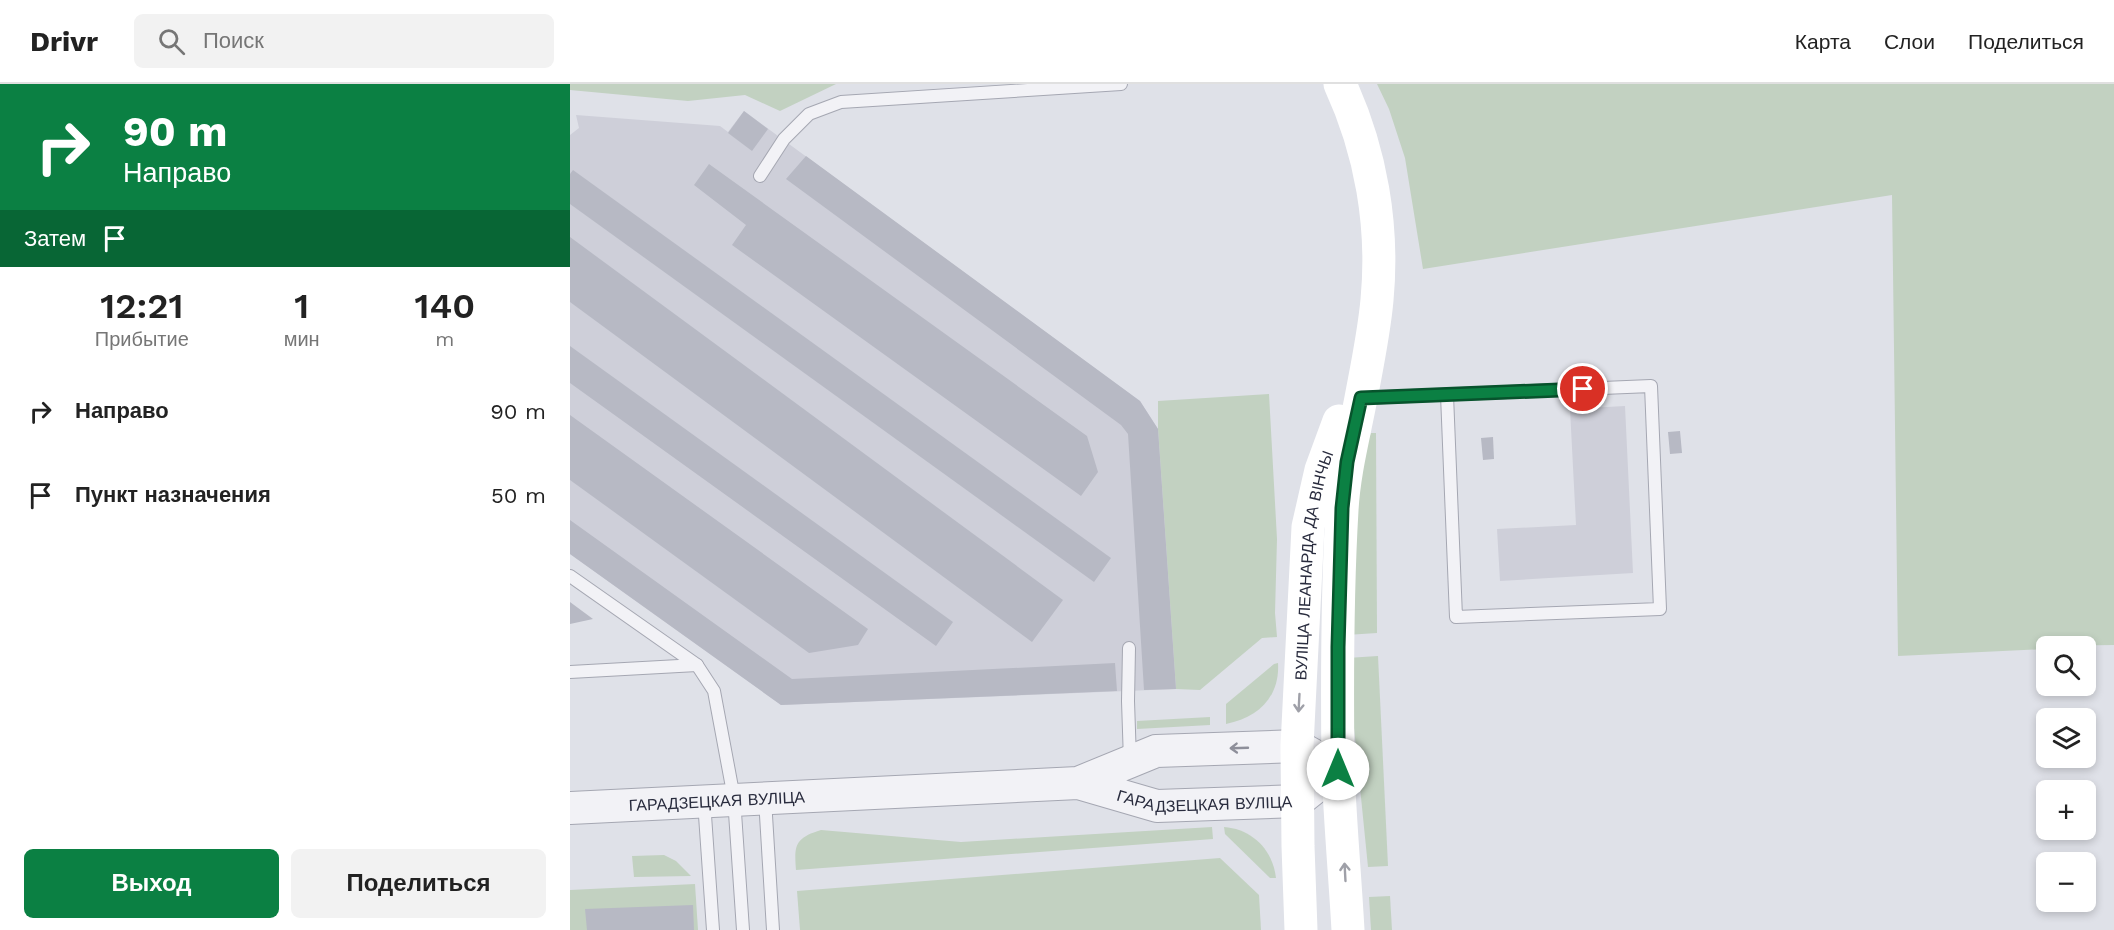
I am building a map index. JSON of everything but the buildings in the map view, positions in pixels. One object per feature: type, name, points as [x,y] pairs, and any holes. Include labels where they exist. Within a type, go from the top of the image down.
[{"type":"main road","name":"ВУЛІЦА ЛЕАНАРДА ДА ВІНЧЫ","points":[[1340,84],[1350,105],[1365,155],[1377,216],[1379,273],[1371,336],[1354,398],[1342,508],[1338,647],[1338,769],[1348,930]]},
{"type":"main road","name":"ВУЛІЦА ЛЕАНАРДА ДА ВІНЧЫ","points":[[1301,930],[1297,746],[1308,527],[1321,470],[1354,398]]},
{"type":"street","name":"ГАРАДЗЕЦКАЯ ВУЛІЦА","points":[[1078,783],[1156,751],[1297,746]]},
{"type":"street","points":[[1297,746],[1338,769]]},
{"type":"street","name":"ГАРАДЗЕЦКАЯ ВУЛІЦА","points":[[570,808],[1078,783],[1157,806],[1298,801],[1338,769]]},
{"type":"lane","points":[[760,176],[784,140],[809,114],[841,102],[1121,84]]},
{"type":"lane","points":[[1354,398],[1651,386],[1660,609],[1456,617],[1447,395]]},
{"type":"lane","points":[[570,576],[697,665],[714,691],[749,798],[773,930]]},
{"type":"lane","points":[[1129,648],[1130,761]]},
{"type":"lane","points":[[570,672],[697,665]]},
{"type":"lane","points":[[743,930],[749,798]]},
{"type":"lane","points":[[704,800],[712,930]]},
{"type":"shaded area","points":[[744,111],[1140,401],[1158,429],[1176,689],[781,705],[570,554],[570,135],[579,128],[576,115],[720,126],[728,132]]},
{"type":"shaded area","points":[[1625,406],[1633,573],[1500,581],[1497,529],[1576,525],[1570,409]]},
{"type":"green space","points":[[570,84],[836,84],[780,111],[745,95],[688,101],[570,90]]},
{"type":"green space","points":[[1377,84],[2114,84],[2114,645],[2096,645],[2096,636],[2036,636],[2036,649],[1898,656],[1892,195],[1423,269],[1405,158],[1389,109]]},
{"type":"green space","points":[[1269,394],[1277,539],[1275,613],[1277,637],[1262,638],[1200,690],[1176,689],[1158,401]]},
{"type":"green space","points":[[1371,433],[1376,433],[1377,633],[1346,635],[1358,486]]},
{"type":"green space","points":[[1378,656],[1388,866],[1368,867],[1347,658]]},
{"type":"green space","points":[[1278,663],[1275,686],[1265,704],[1248,717],[1226,724],[1226,704]]},
{"type":"green space","points":[[1210,717],[1210,725],[1137,729],[1137,721]]},
{"type":"green space","points":[[1212,827],[1213,839],[796,870],[795,854],[798,844],[806,836],[821,830],[961,842]]},
{"type":"green space","points":[[1224,827],[1244,832],[1259,843],[1271,858],[1276,878],[1270,878],[1225,834]]},
{"type":"green space","points":[[664,855],[676,861],[691,876],[634,877],[632,856]]},
{"type":"green space","points":[[1220,858],[1259,895],[1261,930],[800,930],[797,891]]},
{"type":"green space","points":[[695,884],[698,930],[570,930],[570,890]]},
{"type":"green space","points":[[1390,896],[1392,930],[1371,930],[1369,897]]},
{"type":"route","points":[[1338,769],[1338,647],[1342,508],[1347,462],[1361,398],[1583,389]]}]
